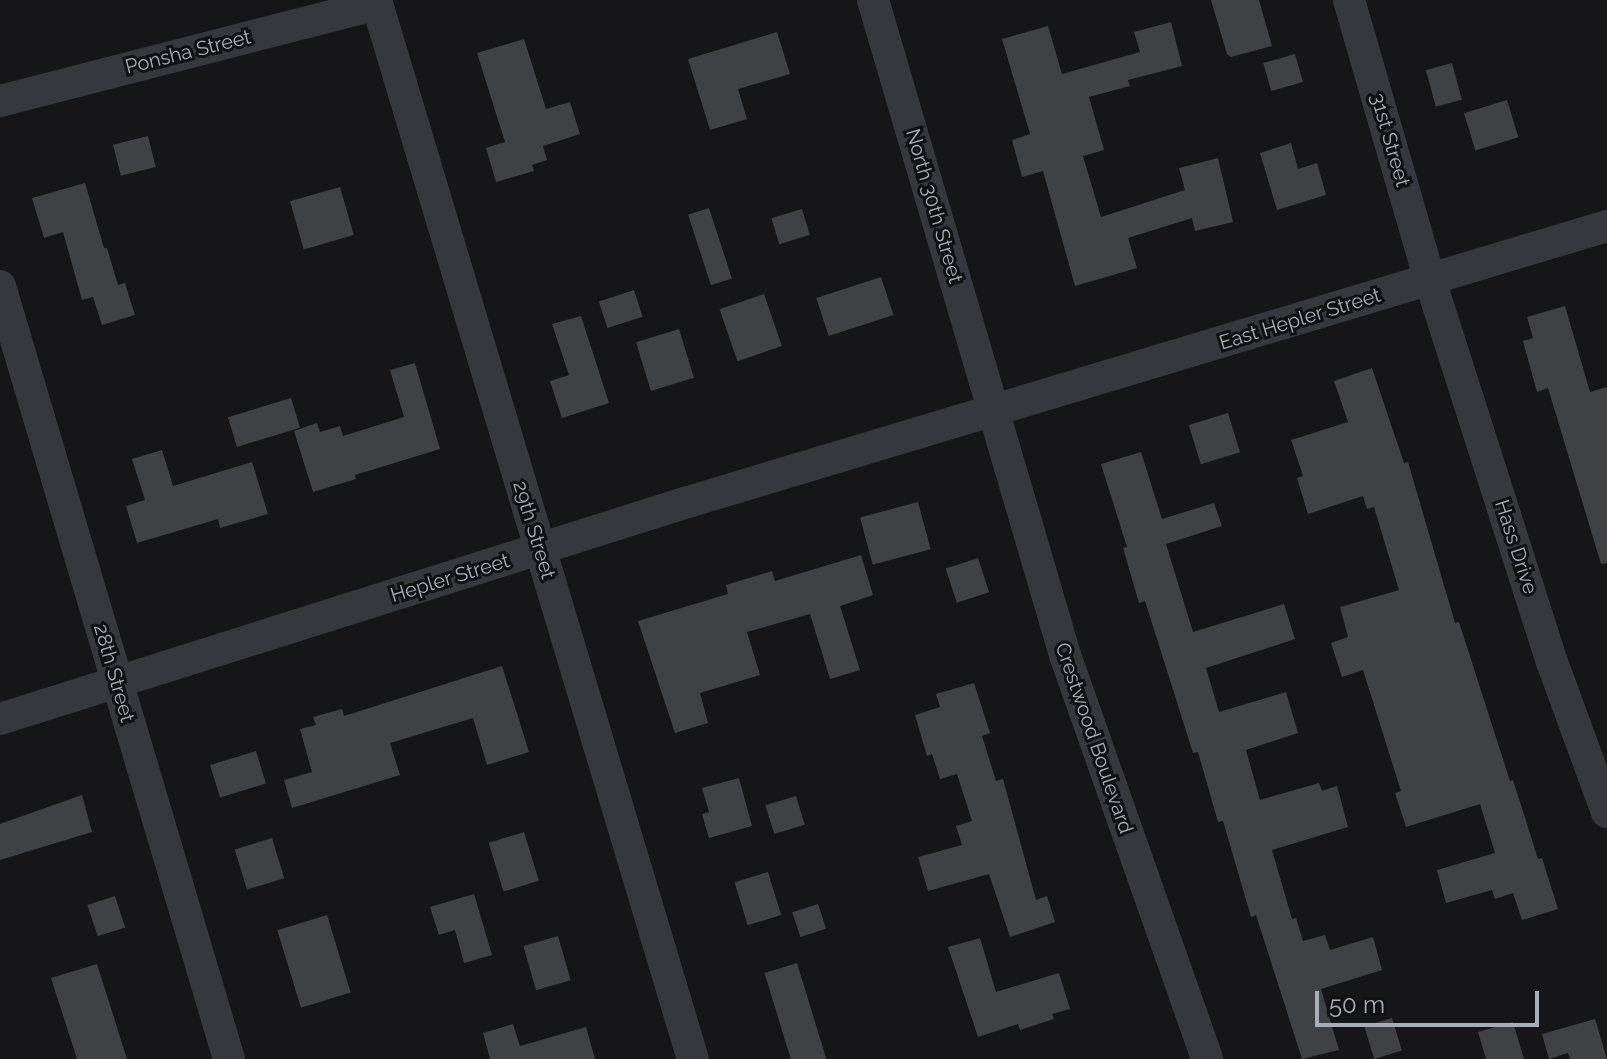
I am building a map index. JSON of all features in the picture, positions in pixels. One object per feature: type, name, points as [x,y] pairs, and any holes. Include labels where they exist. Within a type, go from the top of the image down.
[{"type":"street","name":"North 30th Street","points":[[873,0],[993,412]]},
{"type":"street","name":"31st Street","points":[[1349,0],[1430,280]]},
{"type":"street","name":"Ponsha Street","points":[[0,101],[377,2]]},
{"type":"street","name":"29th Street","points":[[377,2],[693,1059]]},
{"type":"street","name":"East Hepler Street","points":[[993,412],[1607,226]]},
{"type":"street","name":"Hass Drive","points":[[1430,280],[1552,662],[1607,812]]},
{"type":"street","name":"28th Street","points":[[0,286],[229,1059]]},
{"type":"street","name":"Hepler Street","points":[[0,719],[541,551],[688,502],[993,412]]},
{"type":"street","name":"Crestwood Boulevard","points":[[993,412],[1065,655],[1201,1058]]},
{"type":"building","points":[[1211,0],[1259,0],[1272,46],[1231,57],[1227,54]]},
{"type":"building","points":[[1171,22],[1182,66],[1128,80],[1130,86],[1089,97],[1104,150],[1083,156],[1101,217],[1185,190],[1179,168],[1218,158],[1233,222],[1195,231],[1192,218],[1128,238],[1137,268],[1075,286],[1043,171],[1022,177],[1012,140],[1030,134],[1002,39],[1048,26],[1062,74],[1140,52],[1134,32]]},
{"type":"building","points":[[777,32],[790,74],[738,89],[747,119],[710,130],[688,59]]},
{"type":"building","points":[[524,39],[546,109],[570,102],[580,134],[543,146],[547,160],[532,165],[534,171],[496,182],[486,148],[505,142],[477,53]]},
{"type":"building","points":[[1295,54],[1303,82],[1271,91],[1263,63]]},
{"type":"building","points":[[1452,63],[1462,100],[1436,107],[1426,70]]},
{"type":"building","points":[[1507,100],[1518,137],[1475,150],[1464,113]]},
{"type":"building","points":[[148,136],[156,167],[121,176],[113,145]]},
{"type":"building","points":[[1291,143],[1298,169],[1317,163],[1326,195],[1277,210],[1260,153]]},
{"type":"building","points":[[85,183],[118,285],[125,283],[135,315],[102,325],[93,297],[82,300],[63,232],[44,238],[32,198]]},
{"type":"building","points":[[340,187],[354,235],[304,249],[290,201]]},
{"type":"building","points":[[709,208],[732,278],[711,285],[688,215]]},
{"type":"building","points":[[802,209],[810,235],[779,244],[771,218]]},
{"type":"building","points":[[881,277],[893,315],[829,336],[816,298]]},
{"type":"building","points":[[634,290],[643,317],[607,328],[599,301]]},
{"type":"building","points":[[764,294],[782,346],[737,361],[720,309]]},
{"type":"building","points":[[1565,306],[1590,392],[1607,387],[1607,563],[1601,564],[1548,388],[1537,392],[1523,341],[1533,338],[1527,317]]},
{"type":"building","points":[[581,316],[609,403],[562,418],[550,381],[569,375],[552,324]]},
{"type":"building","points":[[679,329],[694,378],[651,391],[636,342]]},
{"type":"building","points":[[415,363],[440,449],[355,475],[356,479],[313,492],[294,431],[317,423],[320,432],[340,426],[343,436],[404,417],[390,370]]},
{"type":"building","points":[[1372,368],[1404,463],[1408,462],[1455,623],[1459,622],[1510,781],[1513,780],[1538,859],[1542,858],[1558,909],[1522,920],[1513,893],[1495,899],[1492,890],[1446,903],[1437,870],[1495,853],[1480,804],[1406,827],[1395,793],[1401,791],[1363,670],[1342,677],[1331,643],[1348,637],[1340,607],[1399,590],[1374,507],[1367,509],[1363,496],[1308,514],[1297,478],[1303,476],[1291,440],[1348,422],[1334,381]]},
{"type":"building","points":[[291,398],[300,428],[237,447],[228,417]]},
{"type":"building","points":[[1228,413],[1240,452],[1201,464],[1189,425]]},
{"type":"building","points":[[162,450],[173,486],[252,462],[268,514],[220,528],[218,519],[137,543],[126,506],[145,500],[132,459]]},
{"type":"building","points":[[1141,452],[1162,519],[1214,503],[1222,526],[1166,544],[1193,632],[1284,604],[1295,639],[1206,668],[1219,712],[1286,692],[1298,733],[1246,750],[1260,800],[1319,783],[1322,791],[1337,786],[1348,827],[1272,850],[1292,919],[1296,918],[1303,941],[1325,935],[1330,950],[1373,937],[1382,970],[1321,989],[1339,1050],[1302,1059],[1256,915],[1251,917],[1223,821],[1218,822],[1198,752],[1193,753],[1145,601],[1139,603],[1123,548],[1127,547],[1101,464]]},
{"type":"building","points":[[918,502],[931,549],[873,565],[860,518]]},
{"type":"building","points":[[861,555],[873,595],[840,606],[860,670],[830,679],[810,614],[747,632],[760,675],[700,693],[708,723],[675,733],[638,621],[728,594],[726,585],[772,571],[775,581]]},
{"type":"building","points":[[978,558],[989,592],[957,603],[946,569]]},
{"type":"building","points":[[502,666],[529,752],[487,765],[473,718],[390,743],[400,775],[292,808],[284,780],[312,772],[300,729],[316,725],[313,717],[342,709],[344,716]]},
{"type":"building","points":[[974,683],[990,733],[982,736],[996,781],[1003,779],[1036,900],[1047,896],[1055,922],[1010,937],[989,874],[928,891],[918,857],[962,845],[956,826],[972,821],[957,774],[940,779],[932,754],[927,756],[915,715],[940,707],[936,694]]},
{"type":"building","points":[[256,751],[266,784],[220,798],[210,765]]},
{"type":"building","points":[[739,778],[752,826],[709,838],[702,814],[709,812],[702,788]]},
{"type":"building","points":[[82,795],[92,832],[0,860],[0,824]]},
{"type":"building","points":[[796,796],[805,825],[774,834],[765,805]]},
{"type":"building","points":[[524,832],[539,881],[504,892],[489,843]]},
{"type":"building","points":[[272,838],[284,878],[247,890],[235,849]]},
{"type":"building","points":[[768,872],[781,915],[748,925],[735,882]]},
{"type":"building","points":[[474,894],[492,955],[464,963],[455,930],[439,935],[430,907]]},
{"type":"building","points":[[115,896],[125,927],[98,936],[87,905]]},
{"type":"building","points":[[818,904],[826,929],[800,937],[792,912]]},
{"type":"building","points":[[327,915],[351,992],[301,1008],[277,930]]},
{"type":"building","points":[[558,936],[571,980],[536,990],[523,946]]},
{"type":"building","points":[[980,938],[996,992],[1059,973],[1070,1009],[1052,1014],[1054,1019],[1020,1030],[1018,1024],[978,1037],[948,947]]},
{"type":"building","points":[[797,963],[826,1059],[791,1059],[764,973]]},
{"type":"building","points":[[97,964],[127,1059],[77,1059],[51,978]]},
{"type":"building","points":[[1392,1018],[1402,1051],[1374,1059],[1364,1026]]},
{"type":"building","points":[[1595,1019],[1607,1059],[1570,1059],[1568,1053],[1549,1059],[1542,1034]]},
{"type":"building","points":[[1513,1022],[1524,1059],[1486,1059],[1478,1032]]},
{"type":"building","points":[[513,1024],[520,1046],[586,1027],[595,1059],[490,1059],[483,1033]]}]
